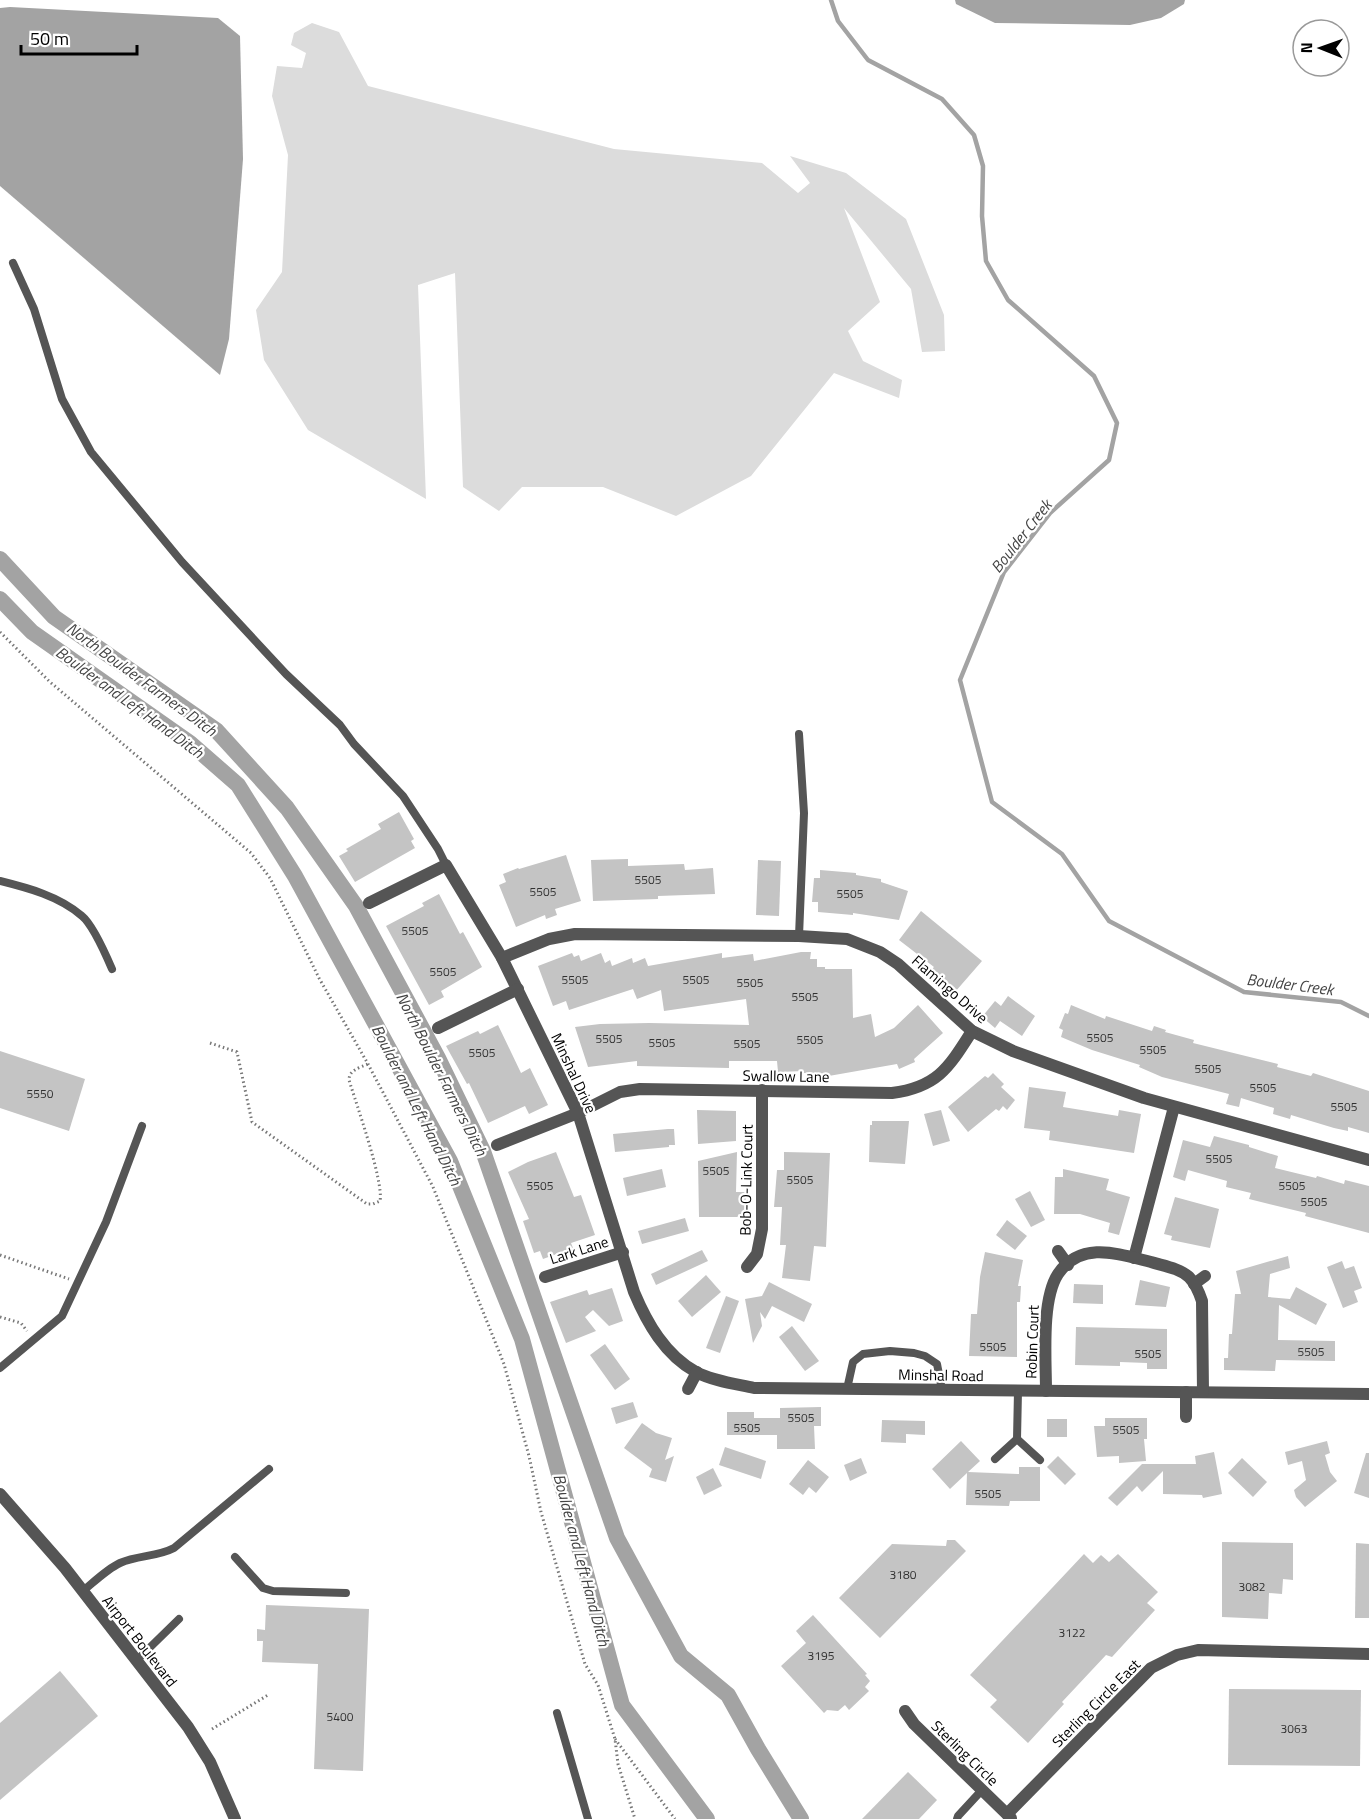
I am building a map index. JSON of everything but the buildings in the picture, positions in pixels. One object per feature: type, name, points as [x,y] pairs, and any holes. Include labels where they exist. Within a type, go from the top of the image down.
[{"type":"street","points":[[369,903],[446,866]]},
{"type":"street","name":"Minshal Drive","points":[[446,866],[502,958],[578,1113],[634,1292],[645,1319],[678,1359],[697,1372]]},
{"type":"street","name":"Flamingo Drive","points":[[502,958],[549,939],[574,934],[800,936],[847,939],[880,952],[898,964],[972,1031],[1013,1051],[1144,1098],[1369,1160]]},
{"type":"street","points":[[438,1028],[518,989]]},
{"type":"street","name":"Swallow Lane","points":[[497,1145],[578,1113],[620,1092],[640,1089],[892,1093],[906,1091],[925,1085],[947,1070],[972,1031]]},
{"type":"street","name":"Bob-O-Link Court","points":[[747,1268],[757,1254],[762,1230],[762,1090]]},
{"type":"street","points":[[1134,1258],[1174,1107]]},
{"type":"street","points":[[1058,1251],[1068,1265]]},
{"type":"street","name":"Robin Court","points":[[1046,1391],[1048,1302],[1051,1286],[1060,1272],[1075,1258],[1088,1253],[1104,1251],[1176,1269],[1188,1276],[1194,1284]]},
{"type":"street","name":"Lark Lane","points":[[545,1277],[623,1252]]},
{"type":"street","points":[[1203,1392],[1202,1301],[1194,1284],[1205,1276]]},
{"type":"street","points":[[688,1389],[697,1372]]},
{"type":"street","name":"Minshal Road","points":[[697,1372],[754,1388],[1369,1394]]},
{"type":"street","points":[[1186,1392],[1186,1417]]},
{"type":"street","name":"Airport Boulevard","points":[[0,1494],[64,1568],[188,1727],[210,1762],[235,1819]]},
{"type":"street","name":"Sterling Circle East","points":[[1009,1817],[1151,1668],[1177,1655],[1198,1650],[1369,1654]]},
{"type":"street","name":"Sterling Circle","points":[[905,1711],[914,1724],[1009,1817]]},
{"type":"lane","points":[[13,263],[34,309],[62,399],[91,452],[182,562],[286,674],[340,725],[354,744],[403,796],[438,849],[446,866]]},
{"type":"lane","points":[[799,734],[804,813],[800,936]]},
{"type":"lane","points":[[0,881],[38,891],[83,917],[103,949],[112,969]]},
{"type":"lane","points":[[0,1368],[62,1316],[106,1222],[142,1126]]},
{"type":"lane","points":[[847,1389],[853,1362],[863,1354],[890,1351],[925,1356],[937,1364],[942,1390]]},
{"type":"lane","points":[[995,1459],[1017,1439],[1018,1391]]},
{"type":"lane","points":[[1017,1439],[1040,1460]]},
{"type":"lane","points":[[83,1592],[119,1563],[144,1556],[163,1554],[174,1548],[269,1469]]},
{"type":"lane","points":[[234,1557],[263,1588],[273,1591],[346,1593]]},
{"type":"lane","points":[[136,1661],[179,1619]]},
{"type":"lane","points":[[557,1713],[588,1819]]},
{"type":"lane","points":[[957,1819],[982,1790]]},
{"type":"path","points":[[0,632],[50,682],[251,853],[270,878],[319,978],[368,1064],[433,1187],[492,1337],[510,1386],[541,1512],[585,1664],[598,1685],[615,1738],[624,1785],[634,1819]]},
{"type":"path","points":[[210,1042],[237,1052],[252,1122],[367,1204],[373,1204],[380,1201],[379,1186],[349,1080],[352,1072],[368,1064]]},
{"type":"path","points":[[0,1255],[79,1282]]},
{"type":"path","points":[[0,1317],[21,1323],[33,1340]]},
{"type":"path","points":[[212,1729],[268,1695]]},
{"type":"path","points":[[615,1738],[675,1819]]},
{"type":"shaded area","points":[[955,0],[1185,0],[1184,4],[1161,18],[1130,25],[995,23],[956,4]]},
{"type":"shaded area","points":[[0,8],[218,18],[240,36],[243,159],[229,339],[220,375],[0,186]]},
{"type":"shaded area","points":[[312,23],[339,32],[368,86],[614,149],[762,163],[798,193],[810,183],[790,156],[846,173],[906,219],[944,315],[945,351],[922,352],[911,289],[844,208],[880,302],[848,331],[863,361],[902,380],[899,398],[834,373],[751,476],[676,516],[603,487],[522,487],[499,511],[463,487],[455,273],[418,285],[426,499],[308,430],[264,360],[256,310],[282,272],[288,155],[272,96],[277,66],[302,68],[306,53],[291,45],[294,33]]},
{"type":"waterway","name":"Boulder Creek","points":[[831,0],[838,21],[868,60],[942,99],[974,135],[983,166],[982,216],[986,261],[1008,300],[1094,376],[1117,423],[1109,460],[1050,513],[1004,572],[960,680],[992,802],[1062,854],[1109,921],[1244,992],[1341,1002],[1369,1016]]},
{"type":"waterway","name":"North Boulder Farmers Ditch","points":[[0,559],[54,617],[216,730],[287,808],[356,906],[438,1058],[483,1151],[617,1538],[681,1656],[728,1695],[801,1819]]},
{"type":"waterway","name":"Boulder and Left Hand Ditch","points":[[0,599],[32,632],[190,743],[238,785],[295,876],[450,1161],[522,1339],[622,1705],[707,1819]]}]
